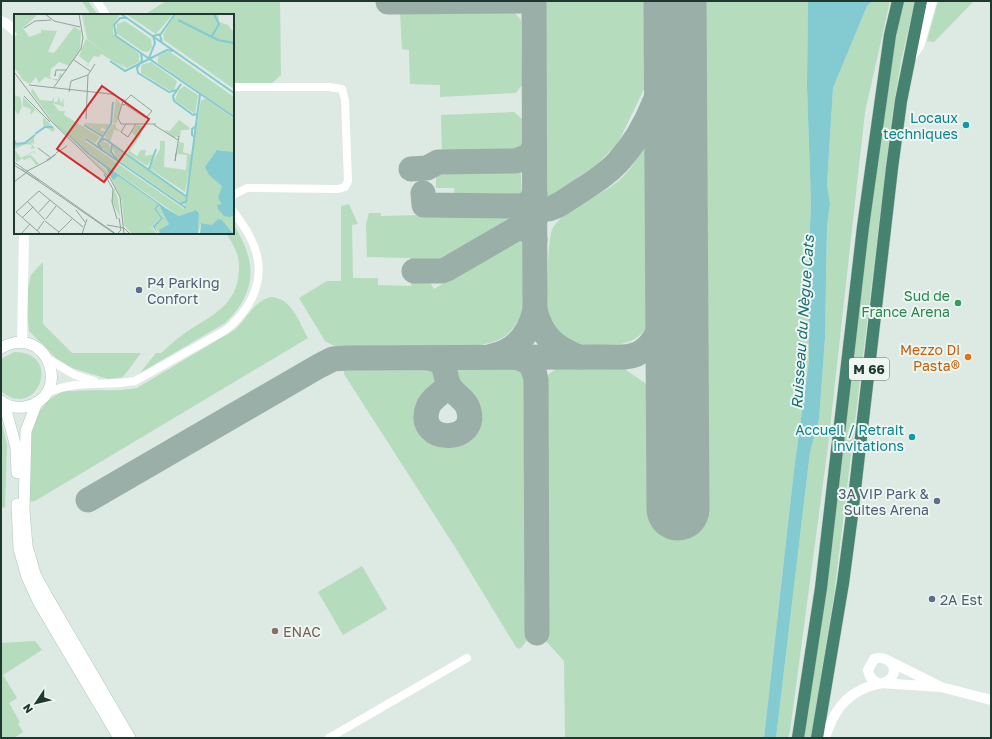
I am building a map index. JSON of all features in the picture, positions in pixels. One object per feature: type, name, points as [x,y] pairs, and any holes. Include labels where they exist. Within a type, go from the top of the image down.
[{"type":"highway","name":"M 66","points":[[798,738],[821,588],[864,219],[890,35],[898,1]]},
{"type":"highway","name":"M 66","points":[[817,738],[851,523],[892,168],[908,61],[921,1]]},
{"type":"main road","points":[[1,348],[12,343],[32,345],[41,351],[48,359],[52,376],[46,393],[37,402],[31,414],[26,431],[24,511],[27,546],[35,574],[130,738]]},
{"type":"main road","points":[[2,402],[20,407],[37,402]]},
{"type":"main road","points":[[2,402],[16,447],[19,549],[27,577],[39,603],[119,738]]},
{"type":"street","points":[[97,1],[105,14]]},
{"type":"street","name":"M 66","points":[[908,61],[918,46],[932,1]]},
{"type":"street","points":[[1,21],[7,24],[14,31]]},
{"type":"street","points":[[234,87],[329,87],[342,89],[345,100],[348,180],[345,187],[338,189],[247,188],[234,194]]},
{"type":"street","points":[[46,393],[73,384],[122,384],[135,381],[148,376],[226,330],[239,319],[248,307],[255,293],[258,269],[257,256],[250,237],[234,212]]},
{"type":"street","points":[[22,343],[24,234]]},
{"type":"street","points":[[48,359],[75,375],[101,383]]},
{"type":"street","points":[[329,738],[467,658]]},
{"type":"street","points":[[941,687],[889,660],[878,658],[869,666],[870,677],[879,683],[941,687],[991,700]]},
{"type":"street","points":[[825,738],[835,713],[840,705],[854,693],[879,683],[887,682],[892,676],[893,668],[889,660]]},
{"type":"green space","points":[[82,1],[88,1],[97,14],[90,14]]},
{"type":"green space","points":[[166,1],[280,1],[281,75],[271,84],[234,83],[234,14],[146,14]]},
{"type":"green space","points":[[545,1],[654,1],[654,60],[644,89],[618,143],[597,164],[552,195],[547,196]]},
{"type":"green space","points":[[697,1],[808,1],[807,87],[811,203],[808,269],[809,360],[794,470],[764,738],[565,738],[564,661],[544,639],[543,383],[551,372],[559,368],[626,370],[645,383],[656,402],[657,509],[700,509]]},
{"type":"green space","points":[[872,1],[890,1],[865,112],[828,446],[790,731],[788,738],[776,738],[810,452],[819,420],[825,338],[827,227],[830,203],[827,185],[833,88],[867,6]]},
{"type":"green space","points":[[903,1],[915,1],[901,61],[892,116],[834,595],[811,738],[803,738],[881,114]]},
{"type":"green space","points":[[938,1],[974,1],[934,42],[927,41]]},
{"type":"green space","points":[[509,10],[514,12],[521,20],[522,85],[516,93],[440,97],[440,85],[410,84],[409,50],[402,49],[400,12]]},
{"type":"green space","points":[[514,112],[522,119],[523,143],[515,151],[442,154],[441,115]]},
{"type":"green space","points":[[655,130],[656,318],[645,331],[631,341],[624,343],[597,346],[570,341],[558,332],[549,313],[547,277],[551,233],[554,226],[568,212],[620,180],[637,160]]},
{"type":"green space","points":[[518,171],[521,174],[522,197],[455,199],[454,188],[436,188],[436,172]]},
{"type":"green space","points":[[349,204],[358,224],[352,225],[353,278],[378,278],[378,285],[411,286],[411,276],[426,275],[434,289],[524,236],[525,287],[523,304],[519,319],[511,331],[498,340],[480,345],[336,347],[325,341],[299,298],[327,281],[341,281],[341,206]]},
{"type":"green space","points":[[369,213],[381,213],[381,216],[514,213],[512,218],[430,266],[411,265],[410,258],[367,257],[366,224]]},
{"type":"green space","points":[[234,226],[247,251],[250,263],[248,287],[244,299],[236,311],[225,323],[140,373],[156,353],[161,353],[182,335],[218,311],[231,298],[239,272],[237,254],[227,234],[234,234]]},
{"type":"green space","points":[[43,262],[43,324],[72,353],[141,353],[123,377],[108,379],[72,368],[57,359],[29,331],[27,292],[31,275]]},
{"type":"green space","points":[[271,297],[278,298],[290,306],[308,338],[35,501],[28,502],[31,428],[39,413],[50,399],[61,392],[66,391],[121,390],[137,388],[236,329],[260,302]]},
{"type":"green space","points":[[14,352],[29,355],[38,362],[41,373],[40,383],[34,392],[25,398],[14,398],[1,391],[1,359]]},
{"type":"green space","points":[[344,368],[436,368],[436,388],[422,403],[419,412],[421,422],[431,438],[443,444],[455,442],[466,435],[474,424],[476,411],[471,398],[458,387],[457,369],[513,368],[522,374],[529,386],[528,639],[520,649],[516,647],[455,547],[344,374]]},
{"type":"green space","points":[[1,419],[7,445],[5,508],[1,507]]},
{"type":"green space","points":[[362,566],[387,609],[343,635],[318,592]]},
{"type":"green space","points":[[35,641],[42,650],[3,675],[17,698],[9,703],[20,722],[18,724],[23,732],[14,738],[1,738],[1,643]]},
{"type":"water","points":[[808,1],[872,1],[867,6],[833,88],[827,185],[830,203],[827,227],[825,338],[819,420],[810,452],[776,738],[764,738],[794,470],[809,360],[808,269],[811,203],[807,87]]},
{"type":"taxiway","points":[[388,2],[521,1]]},
{"type":"taxiway","points":[[534,1],[535,309],[541,326],[550,339],[562,349],[579,357]]},
{"type":"taxiway","points":[[535,200],[538,207],[542,209],[551,208],[560,204],[593,183],[608,171],[618,162],[630,147],[650,113],[658,94],[669,55],[676,17]]},
{"type":"taxiway","points":[[411,169],[427,168],[438,162],[516,161],[529,156],[534,147]]},
{"type":"taxiway","points":[[423,193],[424,205],[522,206],[529,203],[535,194]]},
{"type":"taxiway","points":[[414,271],[442,271],[447,269],[516,229],[528,230],[535,240]]},
{"type":"taxiway","points":[[88,500],[333,359],[629,357],[637,354],[646,348],[660,328],[670,302],[677,267]]},
{"type":"taxiway","points":[[492,356],[509,350],[521,340],[530,326],[535,309]]},
{"type":"taxiway","points":[[513,357],[526,361],[532,367],[536,380],[537,633]]},
{"type":"taxiway","points":[[428,358],[435,360],[443,366],[450,387],[465,402],[468,408],[469,420],[465,429],[457,434],[448,436],[438,434],[430,428],[426,419],[428,407],[434,398],[448,385]]},
{"type":"runway","points":[[675,1],[678,509]]},
{"type":"place","name":"Locaux techniques","points":[[966,125]]},
{"type":"place","name":"P4 Parking Confort","points":[[139,290]]},
{"type":"place","name":"Sud de France Arena","points":[[958,303]]},
{"type":"place","name":"Mezzo Di Pasta®","points":[[968,357]]},
{"type":"place","name":"Accueil / Retrait invitations","points":[[912,437]]},
{"type":"place","name":"3A VIP Park & Suites Arena","points":[[937,501]]},
{"type":"place","name":"2A Est","points":[[932,599]]},
{"type":"place","name":"ENAC","points":[[275,631]]},
{"type":"water label","name":"Ruisseau du Nègue Cats","points":[[802,322]]}]
